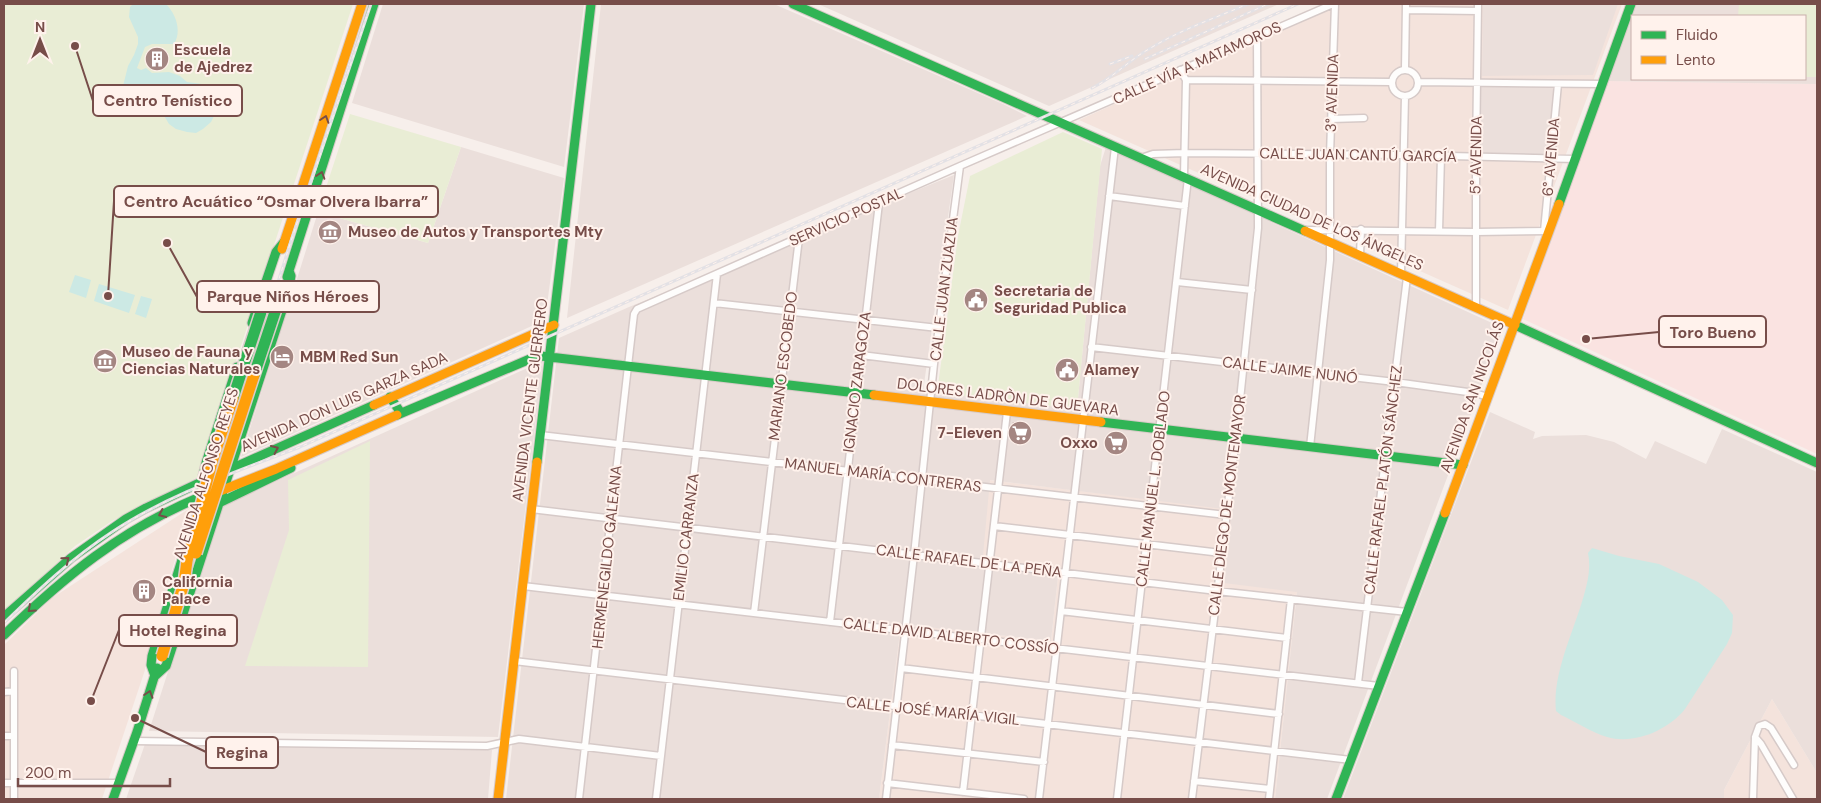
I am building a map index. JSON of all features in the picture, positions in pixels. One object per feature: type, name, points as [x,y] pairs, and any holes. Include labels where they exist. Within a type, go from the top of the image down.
[{"type":"main road","name":"AVENIDA ALFONSO REYES","points":[[184,582],[187,561],[212,462],[362,4]]},
{"type":"main road","name":"AVENIDA ALFONSO REYES","points":[[113,799],[134,741],[184,582],[193,562],[289,271],[374,4]]},
{"type":"main road","name":"AVENIDA VICENTE GUERRERO","points":[[498,799],[591,4]]},
{"type":"main road","name":"AVENIDA CIUDAD DE LOS ÁNGELES","points":[[793,4],[1476,307],[1817,464]]},
{"type":"main road","name":"AVENIDA SAN NICOLÁS","points":[[1336,799],[1515,325],[1546,231],[1576,159],[1631,4]]},
{"type":"main road","points":[[348,45],[366,29]]},
{"type":"main road","points":[[284,242],[276,252],[208,453],[188,536],[152,656],[155,676],[166,666],[288,292],[291,276],[289,271]]},
{"type":"main road","name":"AVENIDA DON LUIS GARZA SADA","points":[[4,617],[40,582],[94,539],[146,508],[554,325]]},
{"type":"main road","points":[[4,635],[64,579],[107,545],[148,521],[197,499],[295,461],[401,413],[530,359],[550,356]]},
{"type":"main road","name":"DOLORES LADRÒN DE GUEVARA","points":[[550,356],[781,386],[1463,465]]},
{"type":"main road","points":[[390,397],[401,413]]},
{"type":"main road","points":[[217,507],[232,495],[288,470],[295,461]]},
{"type":"main road","points":[[201,483],[223,490]]},
{"type":"main road","points":[[197,499],[217,507]]},
{"type":"main road","points":[[188,536],[209,530]]},
{"type":"street","name":"CALLE VÍA A MATAMOROS","points":[[1060,122],[1334,4]]},
{"type":"street","name":"3° AVENIDA","points":[[1310,447],[1329,276],[1334,4]]},
{"type":"street","points":[[1405,69],[1406,7],[1478,7]]},
{"type":"street","name":"5° AVENIDA","points":[[1476,307],[1478,7]]},
{"type":"street","name":"CALLE DIEGO DE MONTEMAYOR","points":[[1192,799],[1236,438],[1258,228],[1257,36]]},
{"type":"street","points":[[1405,69],[1416,74],[1419,82],[1416,90],[1401,96],[1394,90],[1392,82],[1395,73],[1405,69]]},
{"type":"street","points":[[1180,70],[1186,80],[1392,82]]},
{"type":"street","name":"CALLE MANUEL L. DOBLADO","points":[[1117,799],[1185,206],[1186,80]]},
{"type":"street","points":[[1419,82],[1603,84]]},
{"type":"street","name":"6° AVENIDA","points":[[1546,231],[1558,84]]},
{"type":"street","name":"CALLE RAFAEL PLATÓN SÁNCHEZ","points":[[1358,683],[1385,456],[1396,382],[1404,275],[1405,96]]},
{"type":"street","points":[[1331,119],[1364,118]]},
{"type":"street","name":"SERVICIO POSTAL","points":[[634,314],[642,305],[717,274],[1060,122]]},
{"type":"street","points":[[1038,799],[1044,762],[1115,146]]},
{"type":"street","name":"CALLE JUAN CANTÚ GARCÍA","points":[[1140,158],[1153,154],[1185,153],[1576,159]]},
{"type":"street","points":[[1439,231],[1441,156]]},
{"type":"street","name":"CALLE JUAN ZUAZUA","points":[[886,799],[929,403],[960,166]]},
{"type":"street","points":[[1109,196],[1185,206]]},
{"type":"street","name":"IGNACIO ZARAGOZA","points":[[830,622],[846,471],[879,203]]},
{"type":"street","points":[[1360,255],[1361,229]]},
{"type":"street","points":[[1302,230],[1546,231]]},
{"type":"street","name":"MARIANO ESCOBEDO","points":[[754,613],[799,238]]},
{"type":"street","name":"EMILIO CARRANZA","points":[[656,799],[717,274]]},
{"type":"street","points":[[1177,282],[1252,290]]},
{"type":"street","points":[[714,303],[790,313],[938,328]]},
{"type":"street","name":"HERMENEGILDO GALEANA","points":[[579,799],[634,314]]},
{"type":"street","name":"CALLE JAIME NUNÓ","points":[[1091,346],[1319,372],[1475,393],[1488,397]]},
{"type":"street","points":[[861,356],[934,364]]},
{"type":"street","points":[[964,792],[1007,412]]},
{"type":"street","name":"MANUEL MARÍA CONTRERAS","points":[[540,435],[1074,496],[1226,516]]},
{"type":"street","name":"CALLE RAFAEL DE LA PEÑA","points":[[531,509],[1407,612]]},
{"type":"street","points":[[994,526],[1221,553]]},
{"type":"street","name":"CALLE DAVID ALBERTO COSSÍO","points":[[523,586],[1379,686]]},
{"type":"street","points":[[1269,799],[1291,599]]},
{"type":"street","points":[[1061,611],[1287,638]]},
{"type":"street","name":"CALLE JOSÉ MARÍA VIGIL","points":[[514,662],[1351,760]]},
{"type":"street","points":[[901,668],[1279,714]]},
{"type":"street","points":[[14,671],[14,799]]},
{"type":"street","points":[[4,692],[14,691]]},
{"type":"street","points":[[1754,799],[1755,732],[1759,726],[1763,724],[1768,725],[1794,765]]},
{"type":"street","points":[[4,736],[14,736]]},
{"type":"street","points":[[1755,738],[1761,744],[1793,799]]},
{"type":"street","points":[[134,741],[487,746],[519,739],[661,756]]},
{"type":"street","points":[[892,745],[1044,762]]},
{"type":"street","points":[[1194,781],[1270,789]]},
{"type":"street","points":[[4,783],[118,783]]},
{"type":"street","points":[[887,783],[1024,799]]},
{"type":"shaded area","points":[[383,4],[584,4],[564,167],[352,103]]},
{"type":"shaded area","points":[[601,4],[774,4],[1027,116],[567,318]]},
{"type":"shaded area","points":[[818,4],[1279,4],[1049,106]]},
{"type":"shaded area","points":[[1338,4],[1622,4],[1508,310],[1079,120]]},
{"type":"shaded area","points":[[1483,4],[1618,4],[1593,75],[1482,76]]},
{"type":"shaded area","points":[[1636,4],[1817,4],[1817,84],[1608,81],[1631,18],[1631,80],[1806,80],[1806,15],[1632,15]]},
{"type":"shaded area","points":[[1608,81],[1817,84],[1817,454],[1523,319]]},
{"type":"shaded area","points":[[1480,86],[1554,87],[1550,155],[1479,154]]},
{"type":"shaded area","points":[[461,147],[564,178],[545,320],[241,457],[318,212],[428,243]]},
{"type":"shaded area","points":[[1106,147],[1503,328],[1327,799],[1275,799],[1297,592],[1224,583],[1232,510],[990,480],[982,566],[1058,576],[1051,641],[901,624],[879,799],[506,799],[559,338],[629,307],[954,175],[923,391],[1077,409],[1100,166]]},
{"type":"shaded area","points":[[543,361],[498,737],[149,731],[221,506]]},
{"type":"shaded area","points":[[1490,412],[1535,432],[1533,439],[1542,436],[1586,435],[1614,442],[1646,459],[1655,441],[1706,464],[1722,429],[1817,472],[1817,773],[1772,699],[1724,790],[1724,799],[1343,799]]},
{"type":"shaded area","points":[[989,480],[1232,509],[1297,592],[1275,799],[879,799],[901,624],[1051,641],[1058,576],[981,566]]},
{"type":"shaded area","points":[[190,508],[146,659],[145,670],[102,799],[4,799],[4,645],[52,598]]},
{"type":"shaded area","points":[[1772,699],[1817,773],[1817,799],[1724,799],[1724,790]]},
{"type":"shaded area","points":[[145,744],[492,750],[488,799],[126,799]]},
{"type":"green space","points":[[4,4],[353,4],[198,477],[112,521],[75,546],[4,612]]},
{"type":"green space","points":[[1739,4],[1817,4],[1817,77],[1806,77],[1806,15],[1738,15]]},
{"type":"green space","points":[[350,114],[461,147],[428,243],[318,212]]},
{"type":"green space","points":[[1063,132],[1102,149],[1077,409],[937,393],[958,236],[970,176]]},
{"type":"green space","points":[[370,441],[368,667],[245,666],[289,530],[288,480]]},
{"type":"water","points":[[133,4],[166,4],[173,13],[178,28],[174,44],[152,44],[145,47],[137,68],[141,70],[146,68],[152,73],[169,72],[180,76],[187,82],[202,84],[210,89],[214,97],[215,114],[211,122],[196,133],[176,129],[169,124],[154,99],[130,97],[122,90],[128,66],[138,44],[138,37],[129,17],[130,7]]},
{"type":"water","points":[[75,275],[91,280],[86,298],[69,292]]},
{"type":"water","points":[[99,284],[135,295],[129,313],[94,301]]},
{"type":"water","points":[[141,296],[152,299],[146,318],[135,314]]},
{"type":"water","points":[[1592,548],[1619,556],[1659,564],[1698,582],[1722,600],[1733,615],[1732,633],[1727,644],[1685,709],[1670,723],[1650,734],[1640,737],[1618,739],[1607,737],[1589,730],[1556,711],[1557,682],[1560,668],[1588,580],[1588,553]]},
{"type":"railway","points":[[231,431],[290,244],[371,4]]},
{"type":"railway","points":[[1092,88],[1161,42],[1248,4]]},
{"type":"railway","points":[[1145,59],[1268,4]]},
{"type":"railway","points":[[4,623],[56,575],[97,542],[156,506],[227,475],[300,447],[1298,4]]},
{"type":"railway","points":[[1110,64],[1132,56]]},
{"type":"traffic: fast","points":[[287,277],[374,4]]},
{"type":"traffic: fast","points":[[537,462],[591,4]]},
{"type":"traffic: fast","points":[[793,4],[1305,231]]},
{"type":"traffic: fast","points":[[1559,204],[1631,4]]},
{"type":"traffic: fast","points":[[252,323],[276,252],[284,242]]},
{"type":"traffic: fast","points":[[185,550],[152,656],[151,665],[155,676],[166,666],[288,292],[291,276],[289,271]]},
{"type":"traffic: fast","points":[[254,375],[276,309]]},
{"type":"traffic: fast","points":[[233,398],[261,312]]},
{"type":"traffic: fast","points":[[1515,325],[1817,463]]},
{"type":"traffic: fast","points":[[397,415],[541,356],[874,395]]},
{"type":"traffic: fast","points":[[196,505],[206,463],[237,367]]},
{"type":"traffic: fast","points":[[390,397],[401,413]]},
{"type":"traffic: fast","points":[[4,617],[71,558],[126,519],[197,484],[374,405]]},
{"type":"traffic: fast","points":[[1101,422],[1463,465]]},
{"type":"traffic: fast","points":[[219,503],[291,468]]},
{"type":"traffic: fast","points":[[4,635],[49,593],[95,556],[145,524],[200,497]]},
{"type":"traffic: fast","points":[[1336,799],[1445,513]]},
{"type":"traffic: fast","points":[[113,799],[157,668]]},
{"type":"traffic: slow","points":[[282,249],[362,4]]},
{"type":"traffic: slow","points":[[1445,513],[1559,204]]},
{"type":"traffic: slow","points":[[1305,231],[1515,325]]},
{"type":"traffic: slow","points":[[374,405],[554,325]]},
{"type":"traffic: slow","points":[[196,553],[254,375]]},
{"type":"traffic: slow","points":[[874,395],[1101,422]]},
{"type":"traffic: slow","points":[[162,656],[184,583],[187,561],[212,462],[233,398]]},
{"type":"traffic: slow","points":[[220,491],[276,469],[397,415]]},
{"type":"traffic: slow","points":[[498,799],[537,462]]},
{"type":"place","name":"Centro Tenístico","points":[[75,46]]},
{"type":"place","name":"Escuela de Ajedrez","points":[[157,59]]},
{"type":"place","name":"Museo de Autos y Transportes Mty","points":[[330,232]]},
{"type":"place","name":"Parque Niños Héroes","points":[[167,243]]},
{"type":"place","name":"Centro Acuático “Osmar Olvera Ibarra”","points":[[108,296]]},
{"type":"place","name":"Secretaria de Seguridad Publica","points":[[976,300]]},
{"type":"place","name":"Toro Bueno","points":[[1586,339]]},
{"type":"place","name":"MBM Red Sun","points":[[282,357]]},
{"type":"place","name":"Museo de Fauna y Ciencias Naturales","points":[[105,361]]},
{"type":"place","name":"Alamey","points":[[1067,370]]},
{"type":"place","name":"7-Eleven","points":[[1020,433]]},
{"type":"place","name":"Oxxo","points":[[1116,443]]},
{"type":"place","name":"California Palace","points":[[144,591]]},
{"type":"place","name":"Hotel Regina","points":[[91,701]]},
{"type":"place","name":"Regina","points":[[135,718]]}]
